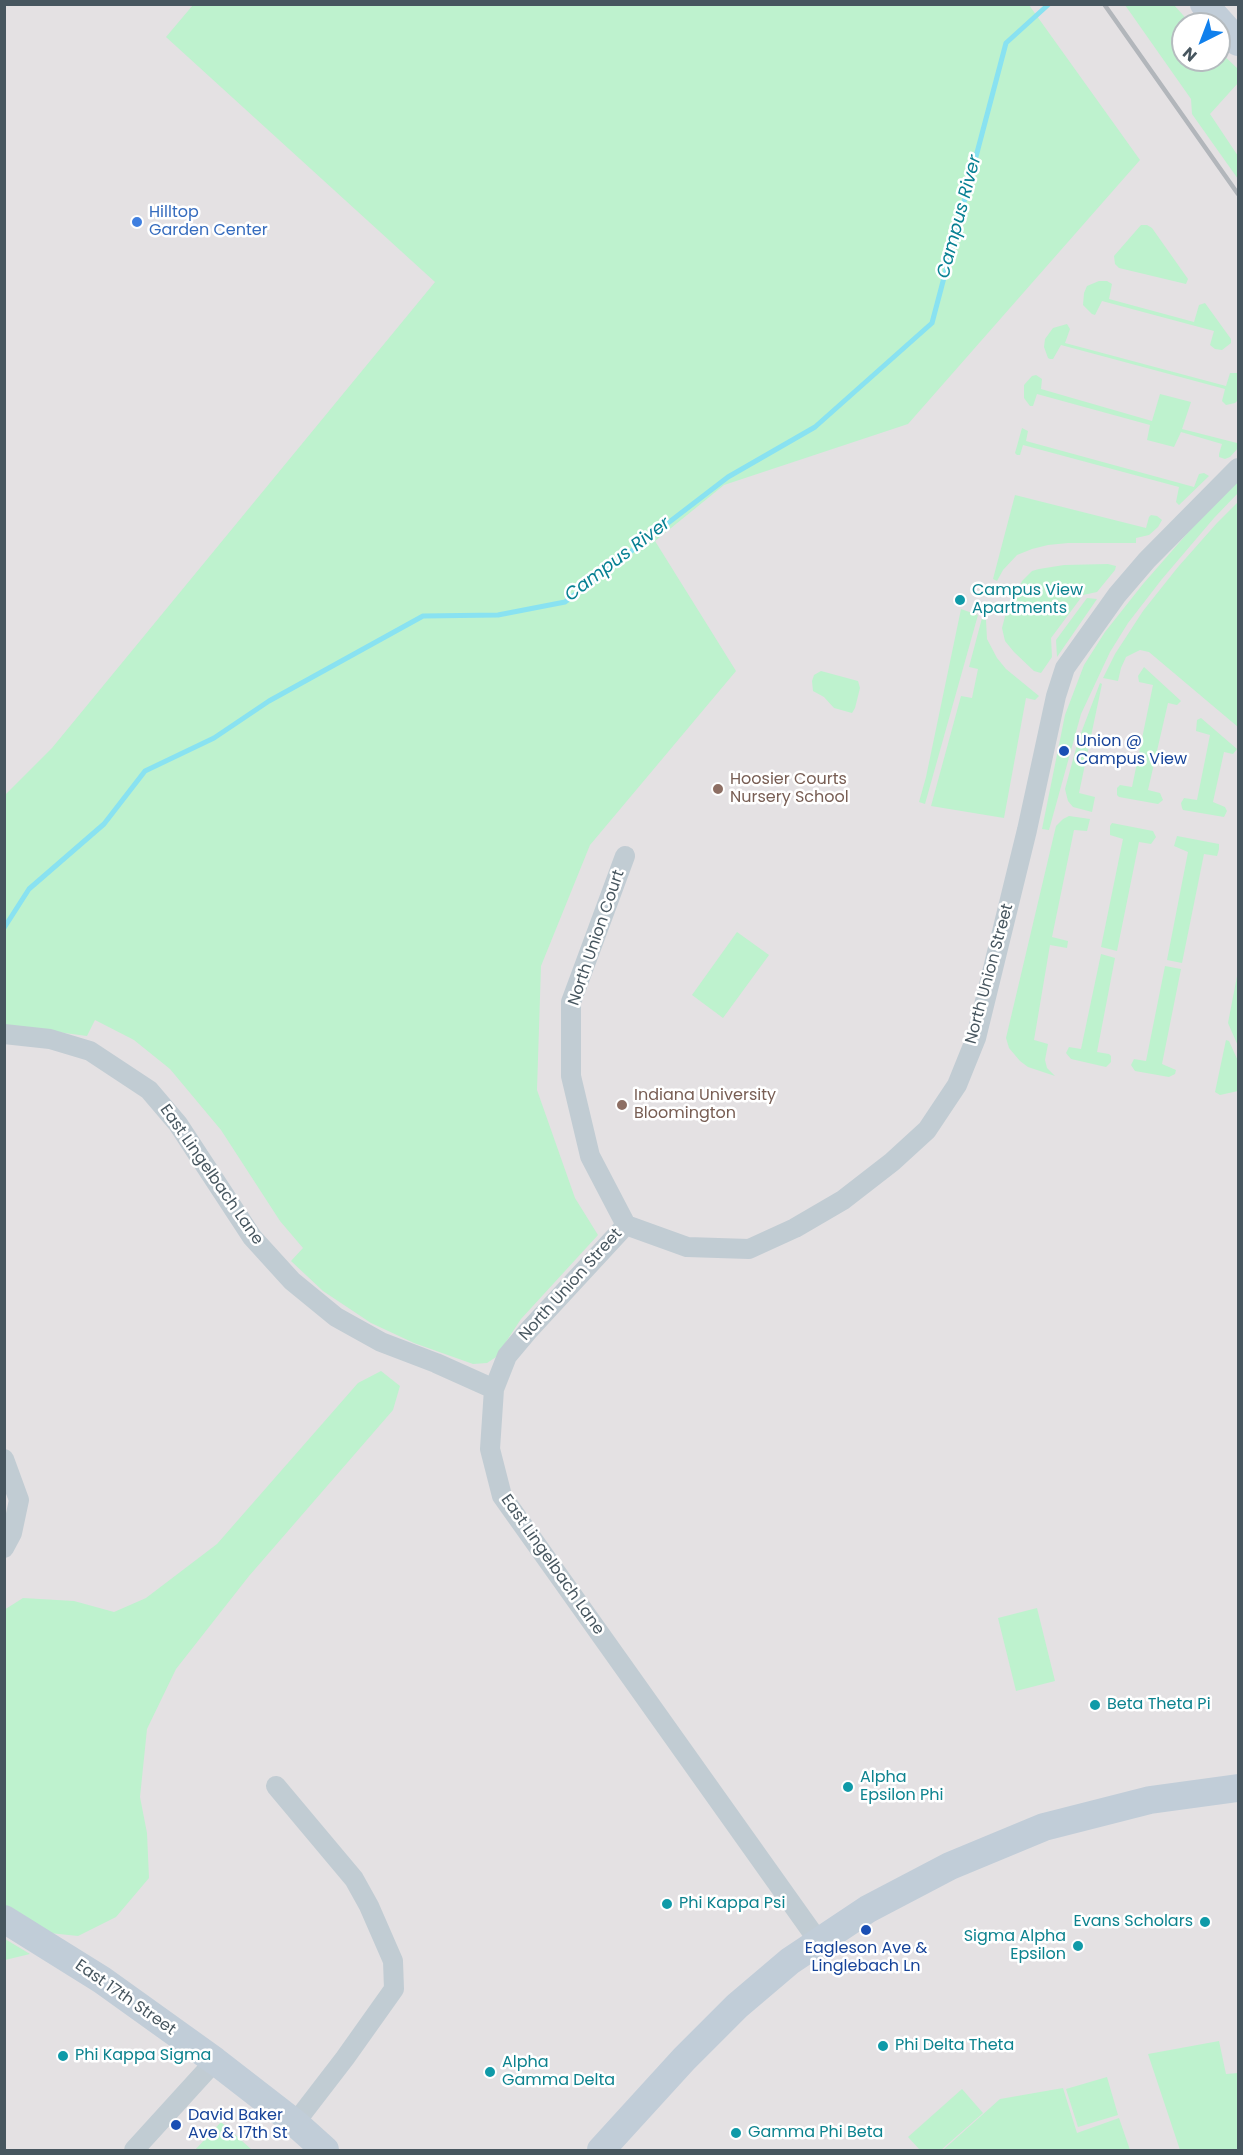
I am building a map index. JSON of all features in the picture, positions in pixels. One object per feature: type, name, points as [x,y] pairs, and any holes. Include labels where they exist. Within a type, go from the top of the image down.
[{"type":"street","points":[[1204,4],[1239,42]]},
{"type":"street","name":"North Union Street","points":[[494,1389],[507,1356],[626,1225],[687,1247],[749,1249],[795,1228],[843,1200],[892,1162],[927,1130],[957,1084],[976,1038],[1027,830],[1056,696],[1065,669],[1117,596],[1147,560],[1239,468]]},
{"type":"street","name":"North Union Court","points":[[625,856],[571,1002],[572,1076],[590,1156],[626,1225]]},
{"type":"street","name":"East Lingelbach Lane","points":[[4,1034],[50,1039],[90,1051],[148,1090],[178,1124],[252,1237],[292,1281],[336,1317],[381,1342],[494,1389],[490,1449],[502,1496],[819,1942]]},
{"type":"street","points":[[4,1548],[12,1533],[19,1500],[7,1466]]},
{"type":"street","points":[[276,1786],[354,1879],[369,1906],[393,1961],[394,1989],[345,2058],[294,2123]]},
{"type":"street","points":[[601,2151],[684,2059],[737,2006],[790,1961],[868,1909],[950,1866],[1044,1827],[1150,1800],[1239,1788]]},
{"type":"street","name":"East 17th Street","points":[[4,1919],[102,1980],[215,2061],[294,2123],[325,2151]]},
{"type":"street","points":[[135,2151],[215,2061]]},
{"type":"shaded area","name":"Indiana University Bloomington","points":[[5,5],[1238,5],[1238,2150],[5,2150]]},
{"type":"green space","points":[[193,5],[1029,5],[1140,160],[908,424],[724,485],[655,541],[736,671],[590,845],[541,966],[537,1090],[575,1198],[598,1235],[521,1319],[496,1357],[487,1363],[473,1364],[414,1343],[371,1323],[323,1291],[291,1261],[303,1248],[280,1221],[221,1130],[170,1069],[134,1040],[95,1020],[87,1036],[5,1025],[5,795],[52,748],[435,282],[166,37]]},
{"type":"green space","points":[[1125,5],[1174,5],[1180,12],[1171,12],[1171,71]]},
{"type":"green space","points":[[1231,62],[1238,69],[1238,83],[1210,114],[1238,156],[1238,179],[1192,114],[1191,99],[1172,72],[1231,72]]},
{"type":"green space","points":[[1141,225],[1152,228],[1188,279],[1186,284],[1119,268],[1115,264],[1114,256]]},
{"type":"green space","points":[[1099,281],[1112,284],[1109,299],[1194,322],[1199,305],[1205,303],[1231,339],[1231,343],[1222,350],[1215,349],[1210,345],[1214,331],[1102,301],[1095,315],[1092,314],[1083,305],[1084,293],[1087,286]]},
{"type":"green space","points":[[1067,324],[1070,329],[1065,343],[1226,386],[1230,373],[1237,373],[1238,400],[1226,405],[1222,401],[1225,389],[1061,345],[1053,359],[1048,358],[1044,347],[1045,339],[1053,328]]},
{"type":"green space","points":[[1036,375],[1042,379],[1041,389],[1152,421],[1160,394],[1191,402],[1182,429],[1237,443],[1238,440],[1238,448],[1225,459],[1219,457],[1222,444],[1181,432],[1174,447],[1147,440],[1150,425],[1037,394],[1033,406],[1030,406],[1024,398],[1024,385]]},
{"type":"green space","points":[[1022,428],[1028,431],[1026,441],[1194,487],[1199,474],[1204,473],[1209,476],[1179,505],[1176,502],[1179,487],[1023,445],[1020,455],[1017,455],[1015,453]]},
{"type":"green space","points":[[1238,481],[1238,493],[1162,579],[1128,623],[1110,652],[1081,714],[1049,830],[1042,829],[1065,715],[1084,665],[1105,632],[1143,584],[1192,528]]},
{"type":"green space","points":[[1015,495],[1146,528],[1151,515],[1162,520],[1149,535],[1136,538],[1136,543],[1068,543],[1032,549],[1017,555],[1003,570],[997,581],[993,579]]},
{"type":"green space","points":[[1238,502],[1238,727],[1149,652],[1140,650],[1126,657],[1118,681],[1103,678],[1115,654],[1143,611],[1178,567]]},
{"type":"green space","points":[[1108,564],[1116,566],[1115,570],[1097,592],[1083,595],[1051,638],[1052,657],[1041,673],[1034,671],[1005,641],[1002,628],[1009,601],[1014,601],[1022,581],[1032,571],[1039,569],[1064,565]]},
{"type":"green space","points":[[1087,598],[1097,599],[1057,657],[1056,640]]},
{"type":"green space","points":[[961,609],[978,615],[925,804],[919,802]]},
{"type":"green space","points":[[982,618],[986,620],[987,639],[997,658],[1006,669],[1039,696],[1035,700],[1026,698],[1004,818],[931,806],[961,696],[972,698],[978,669],[969,667]]},
{"type":"green space","points":[[1144,667],[1181,701],[1177,705],[1168,703],[1148,790],[1160,793],[1163,800],[1158,804],[1117,795],[1117,788],[1120,785],[1132,787],[1153,685],[1139,682],[1138,676]]},
{"type":"green space","points":[[821,671],[858,681],[860,688],[852,713],[834,708],[824,697],[813,691],[814,675]]},
{"type":"green space","points":[[1100,683],[1102,684],[1079,793],[1095,797],[1092,812],[1073,807],[1068,801],[1065,789],[1078,741]]},
{"type":"green space","points":[[1201,718],[1237,749],[1233,754],[1224,752],[1213,802],[1225,807],[1227,811],[1224,817],[1182,808],[1181,803],[1184,798],[1197,800],[1210,735],[1196,731],[1197,720]]},
{"type":"green space","points":[[1069,816],[1090,819],[1087,831],[1074,830],[1052,937],[1068,941],[1067,948],[1050,945],[1034,1040],[1048,1044],[1045,1060],[1047,1068],[1055,1076],[1028,1067],[1020,1061],[1009,1048],[1006,1038],[1056,826]]},
{"type":"green space","points":[[1112,823],[1153,831],[1156,837],[1151,844],[1139,842],[1117,951],[1101,947],[1123,839],[1110,835]]},
{"type":"green space","points":[[1177,836],[1219,844],[1217,856],[1204,854],[1182,963],[1167,960],[1188,852],[1174,846]]},
{"type":"green space","points":[[737,932],[769,955],[723,1018],[692,995]]},
{"type":"green space","points":[[1101,954],[1115,958],[1097,1052],[1111,1056],[1111,1062],[1106,1067],[1071,1059],[1066,1053],[1069,1047],[1081,1049]]},
{"type":"green space","points":[[1165,966],[1181,969],[1162,1064],[1176,1070],[1175,1074],[1169,1077],[1135,1071],[1131,1065],[1134,1059],[1146,1061]]},
{"type":"green space","points":[[1238,971],[1238,1046],[1228,1023]]},
{"type":"green space","points":[[1226,1040],[1229,1041],[1238,1061],[1238,1091],[1220,1095],[1215,1092]]},
{"type":"green space","points":[[381,1371],[400,1386],[393,1410],[249,1576],[176,1669],[147,1729],[140,1797],[147,1833],[149,1878],[116,1917],[78,1936],[40,1932],[5,1911],[4,1610],[23,1598],[74,1601],[114,1612],[146,1598],[217,1544],[358,1383]]},
{"type":"green space","points":[[1037,1608],[1055,1681],[1016,1691],[998,1618]]},
{"type":"green space","points":[[5,1939],[30,1954],[5,1960]]},
{"type":"green space","points":[[1219,2041],[1226,2074],[1238,2073],[1238,2150],[1180,2150],[1148,2054]]},
{"type":"green space","points":[[1107,2077],[1118,2115],[1078,2127],[1066,2089]]},
{"type":"green space","points":[[1063,2088],[1077,2133],[1119,2118],[1130,2150],[943,2150],[1000,2099]]},
{"type":"green space","points":[[962,2089],[983,2113],[941,2150],[920,2150],[908,2137]]},
{"type":"green space","points":[[221,2122],[252,2150],[195,2150]]},
{"type":"waterway","name":"Campus River","points":[[4,928],[29,889],[104,824],[145,771],[214,738],[269,701],[423,616],[498,615],[565,602],[728,477],[815,427],[932,323],[1006,43],[1049,4]]},
{"type":"railway","points":[[1104,4],[1238,194]]},
{"type":"place","name":"Hilltop Garden Center","points":[[137,222]]},
{"type":"place","name":"Campus View Apartments","points":[[960,600]]},
{"type":"place","name":"Union @ Campus View","points":[[1064,751]]},
{"type":"place","name":"Hoosier Courts Nursery School","points":[[718,789]]},
{"type":"place","name":"Indiana University Bloomington","points":[[622,1105]]},
{"type":"place","name":"Beta Theta Pi","points":[[1095,1705]]},
{"type":"place","name":"Alpha Epsilon Phi","points":[[848,1787]]},
{"type":"place","name":"Phi Kappa Psi","points":[[667,1904]]},
{"type":"place","name":"Evans Scholars","points":[[1205,1922]]},
{"type":"place","name":"Eagleson Ave & Linglebach Ln","points":[[866,1930]]},
{"type":"place","name":"Sigma Alpha Epsilon","points":[[1078,1946]]},
{"type":"place","name":"Phi Delta Theta","points":[[883,2046]]},
{"type":"place","name":"Phi Kappa Sigma","points":[[63,2056]]},
{"type":"place","name":"Alpha Gamma Delta","points":[[490,2072]]},
{"type":"place","name":"David Baker Ave & 17th St","points":[[176,2125]]},
{"type":"place","name":"Gamma Phi Beta","points":[[736,2133]]}]
